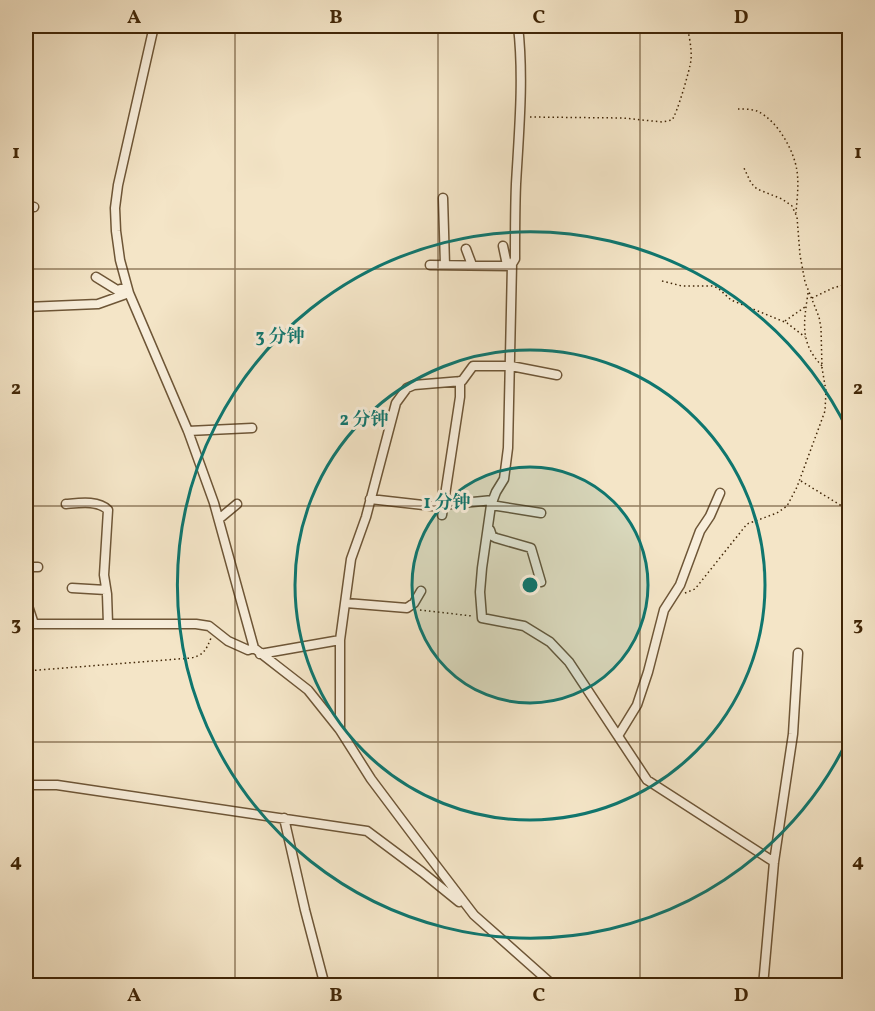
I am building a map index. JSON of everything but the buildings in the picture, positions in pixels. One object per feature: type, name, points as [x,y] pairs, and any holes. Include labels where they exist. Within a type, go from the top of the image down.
[{"type":"street","points":[[154,26],[118,185],[115,208],[120,260],[128,290],[188,431],[219,519],[257,651],[308,690],[340,730],[371,779],[474,915]]},
{"type":"street","points":[[509,266],[515,259],[520,116],[518,26]]},
{"type":"street","points":[[443,198],[444,265]]},
{"type":"street","points":[[503,246],[509,266],[511,366],[508,448],[504,479],[492,502],[482,568],[480,592],[482,617],[524,626],[550,642],[569,663],[647,780],[774,862]]},
{"type":"street","points":[[466,249],[472,265]]},
{"type":"street","points":[[430,265],[509,266]]},
{"type":"street","points":[[96,277],[117,290],[128,290]]},
{"type":"street","points":[[26,307],[98,303],[128,290]]},
{"type":"street","points":[[340,730],[340,640],[351,560],[396,403],[407,388],[424,383],[460,381],[466,377],[473,366],[511,366],[557,375]]},
{"type":"street","points":[[442,510],[460,396],[460,381]]},
{"type":"street","points":[[188,431],[252,428]]},
{"type":"street","points":[[618,736],[637,705],[664,610],[680,585],[700,531],[710,516],[720,493]]},
{"type":"street","points":[[370,500],[442,510],[492,502],[541,513]]},
{"type":"street","points":[[66,504],[88,503],[104,506],[108,510],[104,575],[108,624]]},
{"type":"street","points":[[219,519],[237,504]]},
{"type":"street","points":[[489,526],[492,536],[531,548],[541,582]]},
{"type":"street","points":[[26,567],[38,567]]},
{"type":"street","points":[[72,588],[106,590]]},
{"type":"street","points":[[346,603],[400,608],[411,606],[421,591]]},
{"type":"street","points":[[26,600],[30,624],[196,624],[209,626],[228,641],[248,650],[257,651],[340,640]]},
{"type":"street","points":[[763,986],[774,862],[793,734],[798,653]]},
{"type":"street","points":[[26,785],[57,785],[367,831],[422,872],[555,986]]},
{"type":"street","points":[[284,818],[325,986]]},
{"type":"path","points":[[520,116],[623,118],[662,122],[672,120],[677,112],[690,68],[687,26]]},
{"type":"path","points":[[738,109],[756,111],[772,122],[786,141],[797,169],[796,214],[800,255],[808,292],[805,336],[806,343],[822,366]]},
{"type":"path","points":[[26,129],[28,114]]},
{"type":"path","points":[[744,168],[751,183],[757,189],[782,199],[792,206],[796,214]]},
{"type":"path","points":[[662,281],[682,286],[718,288],[731,300],[784,322],[805,336]]},
{"type":"path","points":[[812,298],[833,288],[849,284]]},
{"type":"path","points":[[671,599],[695,589],[747,524],[787,506],[800,481],[825,411],[826,391],[819,316],[808,292]]},
{"type":"path","points":[[784,322],[806,306]]},
{"type":"path","points":[[800,481],[849,511]]},
{"type":"path","points":[[411,606],[421,610],[482,617]]},
{"type":"path","points":[[26,671],[201,656],[206,652],[215,630]]}]
